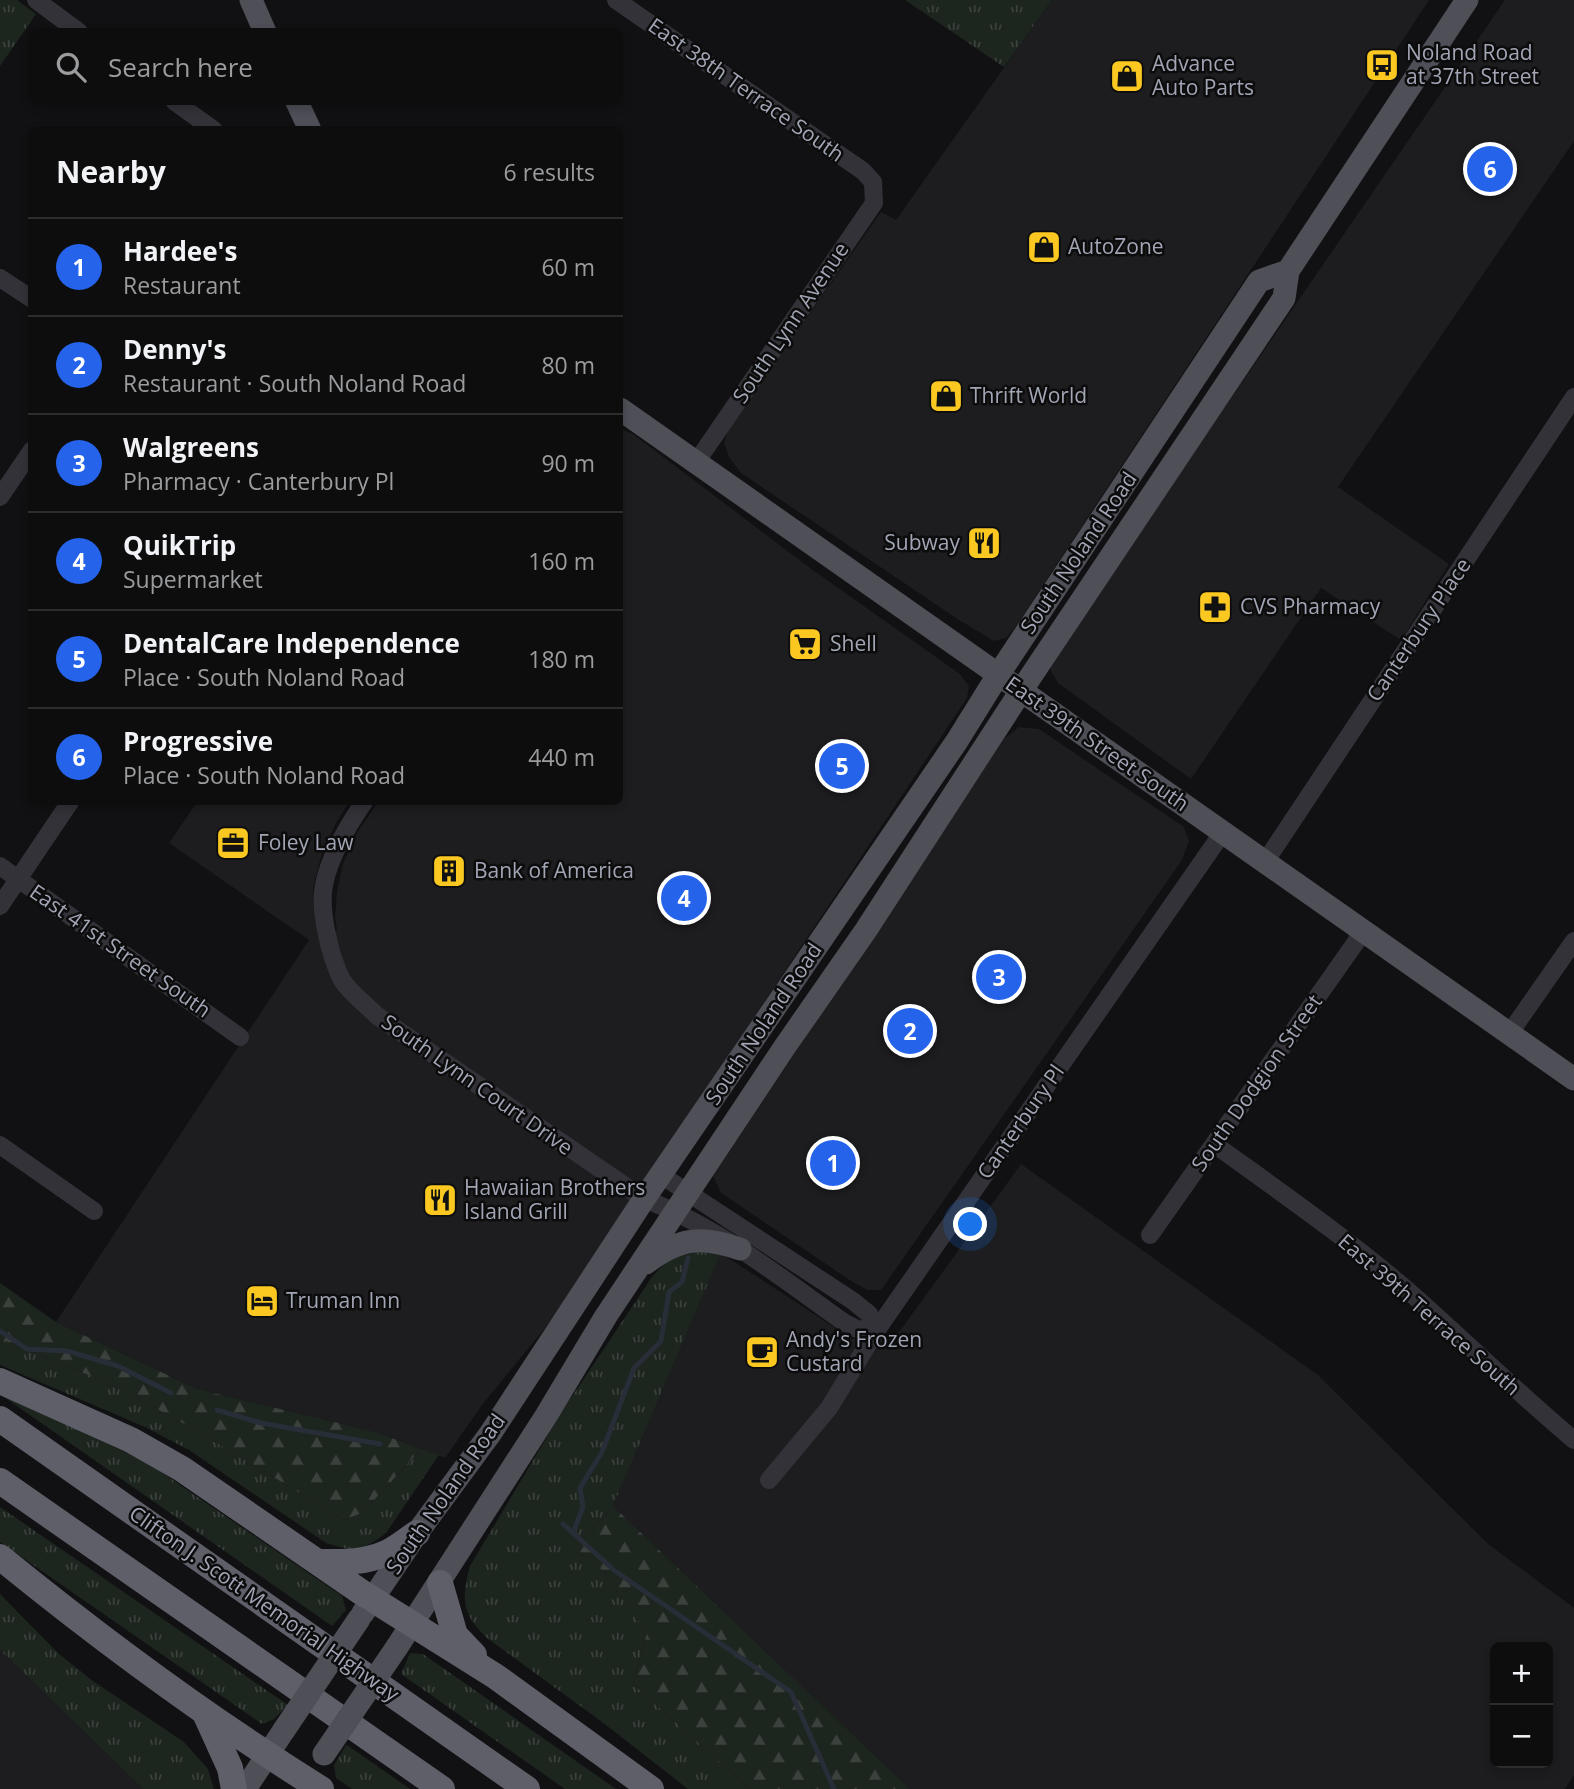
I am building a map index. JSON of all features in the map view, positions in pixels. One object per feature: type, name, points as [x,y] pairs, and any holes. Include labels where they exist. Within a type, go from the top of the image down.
[{"type":"highway","points":[[0,1381],[131,1440],[182,1469],[318,1562],[366,1609],[413,1624],[495,1676],[651,1789]]},
{"type":"highway","name":"Clifton J. Scott Memorial Highway","points":[[0,1419],[527,1789]]},
{"type":"highway","points":[[0,1481],[442,1789]]},
{"type":"highway","points":[[318,1562],[359,1561],[384,1554],[417,1533]]},
{"type":"highway","points":[[0,1557],[62,1607],[204,1712],[310,1786]]},
{"type":"highway","points":[[440,1583],[455,1635],[495,1676]]},
{"type":"highway","points":[[204,1712],[230,1768],[234,1789]]},
{"type":"main road","points":[[251,0],[263,28]]},
{"type":"main road","name":"South Noland Road","points":[[310,1786],[324,1754],[440,1583],[547,1416],[606,1315],[866,930],[1021,691],[1283,298],[1288,271],[1467,0]]},
{"type":"main road","points":[[298,105],[305,126]]},
{"type":"main road","name":"South Noland Road","points":[[246,1789],[417,1533],[490,1434],[644,1199],[950,751],[1259,281],[1288,271]]},
{"type":"main road","name":"East 39th Street South","points":[[623,411],[1574,1079]]},
{"type":"main road","points":[[1131,475],[1155,490]]},
{"type":"main road","points":[[637,1268],[663,1250],[687,1240],[718,1241],[740,1249]]},
{"type":"street","points":[[36,0],[74,28]]},
{"type":"street","name":"East 38th Terrace South","points":[[616,0],[863,171],[873,182]]},
{"type":"street","points":[[180,105],[209,126]]},
{"type":"street","name":"South Lynn Avenue","points":[[696,461],[874,203],[873,182]]},
{"type":"street","points":[[0,278],[28,296]]},
{"type":"street","name":"Canterbury Place","points":[[1265,862],[1574,397]]},
{"type":"street","points":[[0,497],[28,456]]},
{"type":"street","points":[[0,906],[68,805]]},
{"type":"street","name":"South Lynn Court Drive","points":[[362,805],[342,836],[324,885],[328,942],[343,981],[376,1015],[644,1199],[682,1201],[853,1301],[869,1314],[877,1331]]},
{"type":"street","name":"Canterbury Pl","points":[[769,1479],[829,1408],[877,1331],[1223,832]]},
{"type":"street","name":"East 41st Street South","points":[[0,866],[240,1037]]},
{"type":"street","name":"South Dodgion Street","points":[[1150,1236],[1363,932]]},
{"type":"street","points":[[1509,1034],[1574,941]]},
{"type":"street","name":"East 39th Terrace South","points":[[1214,1144],[1354,1246],[1414,1296],[1574,1440]]},
{"type":"street","points":[[0,1145],[94,1211]]},
{"type":"street","name":"South Lynn Court Drive","points":[[661,1175],[682,1201],[740,1249],[845,1323],[857,1329],[877,1331]]},
{"type":"shaded area","points":[[1052,0],[1429,0],[1016,626],[1006,638],[994,641],[741,473],[729,457],[724,443],[728,430],[881,212],[896,220]]},
{"type":"shaded area","points":[[1505,0],[1574,0],[1574,141],[1338,487],[1449,564],[1401,640],[1321,588],[1191,779],[1058,683],[1050,669],[1060,647]]},
{"type":"shaded area","points":[[623,430],[633,434],[810,568],[960,674],[969,686],[967,698],[569,1295],[482,1405],[445,1458],[376,1432],[197,1389],[56,1322],[309,940],[169,843],[195,805],[347,805],[322,853],[313,888],[318,937],[337,930],[337,891],[343,864],[355,836],[376,805],[623,805]]},
{"type":"shaded area","points":[[1019,727],[1039,729],[1184,827],[1189,841],[1182,860],[881,1290],[867,1290],[721,1193],[713,1176],[1004,739]]},
{"type":"shaded area","points":[[1021,1164],[1318,1375],[1488,1544],[1574,1608],[1574,1775],[1565,1789],[910,1789],[613,1506],[721,1253],[852,1339],[894,1339]]},
{"type":"shaded area","points":[[0,1650],[143,1789],[0,1789]]},
{"type":"green space","points":[[0,0],[17,0],[36,14],[0,66]]},
{"type":"green space","points":[[905,0],[1052,0],[1004,67]]},
{"type":"green space","points":[[682,1251],[721,1253],[613,1506],[574,1548],[602,1570],[647,1633],[633,1684],[750,1789],[688,1789],[487,1638],[473,1622],[466,1606],[465,1588],[470,1566],[563,1410],[652,1277]]},
{"type":"green space","points":[[0,1283],[56,1322],[197,1389],[376,1432],[421,1449],[362,1513],[344,1520],[147,1403],[103,1381],[0,1338]]},
{"type":"green space","points":[[0,1338],[103,1381],[147,1403],[344,1520],[362,1513],[421,1449],[439,1455],[386,1533],[358,1548],[335,1546],[326,1543],[189,1450],[145,1427],[0,1365]]},
{"type":"green space","points":[[4,1397],[148,1463],[342,1596],[346,1610],[332,1626]]},
{"type":"green space","points":[[613,1506],[910,1789],[750,1789],[633,1684],[647,1633],[602,1570],[574,1548]]},
{"type":"green space","points":[[0,1507],[288,1705],[274,1719],[262,1724],[0,1542]]},
{"type":"green space","points":[[0,1594],[59,1654],[93,1681],[184,1742],[208,1769],[214,1789],[143,1789],[0,1650]]},
{"type":"green space","points":[[410,1653],[423,1654],[616,1789],[565,1789],[401,1674]]},
{"type":"green space","points":[[346,1745],[410,1789],[352,1789],[336,1778],[334,1765]]},
{"type":"waterway","points":[[573,1533],[583,1507],[580,1488],[602,1452],[634,1368],[661,1341],[669,1292],[682,1282],[688,1258]]},
{"type":"waterway","points":[[0,1331],[27,1349],[67,1351],[118,1366],[171,1393]]},
{"type":"waterway","points":[[217,1410],[261,1423],[380,1444]]},
{"type":"waterway","points":[[563,1524],[615,1571],[791,1692],[834,1789]]},
{"type":"place","name":"Noland Road at 37th Street","points":[[1382,65]]},
{"type":"place","name":"Advance Auto Parts","points":[[1127,76]]},
{"type":"place","name":"Progressive","points":[[1490,169]]},
{"type":"place","name":"AutoZone","points":[[1044,247]]},
{"type":"place","name":"Thrift World","points":[[946,396]]},
{"type":"place","name":"Subway","points":[[984,543]]},
{"type":"place","name":"CVS Pharmacy","points":[[1215,607]]},
{"type":"place","name":"Shell","points":[[805,644]]},
{"type":"place","name":"DentalCare Independence","points":[[842,766]]},
{"type":"place","name":"Foley Law","points":[[233,843]]},
{"type":"place","name":"Bank of America","points":[[449,871]]},
{"type":"place","name":"QuikTrip","points":[[684,898]]},
{"type":"place","name":"Walgreens","points":[[999,977]]},
{"type":"place","name":"Denny's","points":[[910,1031]]},
{"type":"place","name":"Hardee's","points":[[833,1163]]},
{"type":"place","name":"Hawaiian Brothers Island Grill","points":[[440,1200]]},
{"type":"place","name":"Truman Inn","points":[[262,1301]]},
{"type":"place","name":"Andy's Frozen Custard","points":[[762,1352]]}]
